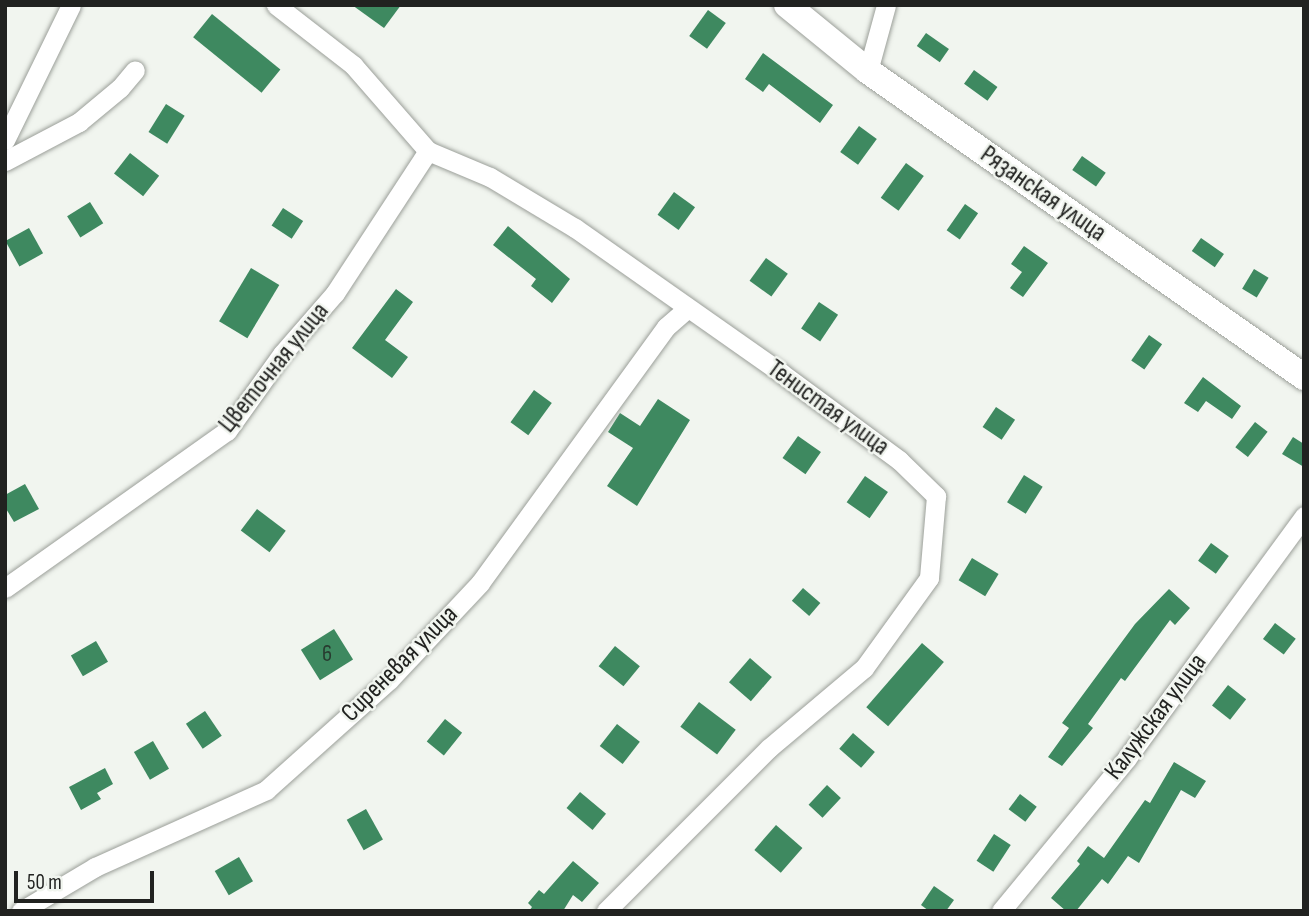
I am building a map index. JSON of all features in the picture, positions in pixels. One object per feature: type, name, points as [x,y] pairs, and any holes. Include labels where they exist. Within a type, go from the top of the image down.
[{"type":"main road","name":"Рязанская улица","points":[[787,5],[868,71],[1304,377]]},
{"type":"street","points":[[5,141],[71,5]]},
{"type":"street","name":"Тенистая улица","points":[[276,5],[353,65],[428,151],[490,177],[575,228],[899,460],[936,496],[929,578],[864,668],[769,748],[606,911]]},
{"type":"street","points":[[868,71],[886,5]]},
{"type":"street","points":[[5,161],[79,122],[120,88],[135,70]]},
{"type":"street","name":"Цветочная улица","points":[[5,588],[227,431],[282,354],[335,293],[428,151]]},
{"type":"street","name":"Сиреневая улица","points":[[21,911],[95,867],[266,790],[379,689],[480,583],[666,327],[687,309]]},
{"type":"street","name":"Калужская улица","points":[[1001,911],[1127,758],[1304,516]]},
{"type":"building","points":[[352,5],[401,5],[384,28]]},
{"type":"building","points":[[708,10],[726,23],[707,49],[689,36]]},
{"type":"building","points":[[212,14],[280,69],[262,93],[193,37]]},
{"type":"building","points":[[926,33],[949,49],[940,62],[917,46]]},
{"type":"building","points":[[763,53],[833,105],[820,123],[769,84],[763,92],[745,79]]},
{"type":"building","points":[[974,70],[997,87],[987,101],[964,84]]},
{"type":"building","points":[[166,104],[185,116],[167,144],[149,132]]},
{"type":"building","points":[[859,126],[877,139],[858,165],[840,152]]},
{"type":"building","points":[[130,153],[159,176],[143,196],[114,173]]},
{"type":"building","points":[[1082,156],[1106,173],[1096,187],[1072,170]]},
{"type":"building","points":[[906,163],[924,176],[899,211],[881,198]]},
{"type":"building","points":[[674,192],[695,207],[679,230],[658,215]]},
{"type":"building","points":[[90,202],[103,223],[80,238],[67,216]]},
{"type":"building","points":[[965,204],[978,213],[960,239],[947,230]]},
{"type":"building","points":[[283,208],[303,221],[292,239],[272,226]]},
{"type":"building","points":[[508,226],[570,279],[552,303],[531,286],[536,279],[493,245]]},
{"type":"building","points":[[29,228],[43,253],[19,266],[5,241]]},
{"type":"building","points":[[1201,238],[1224,254],[1215,267],[1192,251]]},
{"type":"building","points":[[1024,246],[1048,263],[1023,297],[1010,288],[1022,272],[1011,264]]},
{"type":"building","points":[[766,258],[788,274],[771,297],[750,281]]},
{"type":"building","points":[[251,268],[279,285],[247,338],[219,321]]},
{"type":"building","points":[[1254,269],[1269,278],[1257,297],[1242,289]]},
{"type":"building","points":[[396,289],[413,302],[385,340],[408,357],[392,378],[352,348]]},
{"type":"building","points":[[819,302],[838,315],[820,341],[801,329]]},
{"type":"building","points":[[1149,335],[1162,344],[1144,370],[1131,360]]},
{"type":"building","points":[[1203,377],[1241,406],[1232,419],[1206,401],[1198,412],[1184,403]]},
{"type":"building","points":[[534,390],[552,403],[528,435],[510,422]]},
{"type":"building","points":[[658,399],[690,420],[637,506],[607,486],[633,448],[608,432],[620,413],[640,426]]},
{"type":"building","points":[[996,407],[1015,420],[1002,440],[983,427]]},
{"type":"building","points":[[1255,422],[1268,432],[1248,457],[1235,447]]},
{"type":"building","points":[[798,436],[821,452],[805,474],[783,458]]},
{"type":"building","points":[[1293,437],[1304,444],[1304,467],[1282,454]]},
{"type":"building","points":[[1024,475],[1043,487],[1026,514],[1007,502]]},
{"type":"building","points":[[865,476],[888,492],[870,518],[847,502]]},
{"type":"building","points":[[25,484],[39,509],[14,522],[5,507],[5,495]]},
{"type":"building","points":[[257,509],[286,531],[270,552],[241,531]]},
{"type":"building","points":[[1211,543],[1229,556],[1216,574],[1198,561]]},
{"type":"building","points":[[972,558],[999,574],[985,596],[959,580]]},
{"type":"building","points":[[803,588],[820,603],[809,616],[792,601]]},
{"type":"building","points":[[1169,589],[1190,608],[1175,625],[1170,620],[1125,681],[1121,678],[1088,724],[1093,728],[1062,766],[1048,757],[1069,728],[1062,723],[1135,624]]},
{"type":"building","points":[[1275,623],[1296,639],[1284,655],[1263,639]]},
{"type":"building","points":[[334,629],[353,660],[320,680],[301,650]]},
{"type":"building","points":[[96,641],[108,662],[83,676],[71,656]]},
{"type":"building","points":[[922,643],[944,662],[888,726],[866,707]]},
{"type":"building","points":[[615,646],[640,666],[624,686],[599,666]]},
{"type":"building","points":[[750,658],[772,677],[751,701],[729,682]]},
{"type":"building","points":[[1228,685],[1246,699],[1230,720],[1212,705]]},
{"type":"building","points":[[699,702],[736,730],[717,754],[680,727]]},
{"type":"building","points":[[205,711],[222,736],[203,749],[186,724]]},
{"type":"building","points":[[445,719],[462,733],[444,755],[427,742]]},
{"type":"building","points":[[617,724],[640,742],[623,764],[600,746]]},
{"type":"building","points":[[853,733],[875,752],[861,768],[839,749]]},
{"type":"building","points":[[153,741],[169,769],[150,780],[134,752]]},
{"type":"building","points":[[1174,762],[1206,781],[1195,798],[1181,790],[1139,863],[1128,856],[1108,884],[1102,879],[1076,911],[1066,911],[1051,898],[1080,864],[1077,861],[1088,846],[1104,858],[1145,800],[1150,803]]},
{"type":"building","points":[[105,768],[113,784],[97,793],[101,799],[81,810],[69,787]]},
{"type":"building","points":[[827,785],[841,798],[822,818],[809,805]]},
{"type":"building","points":[[580,792],[606,814],[593,830],[567,808]]},
{"type":"building","points":[[1020,794],[1037,807],[1025,822],[1009,809]]},
{"type":"building","points":[[366,809],[383,840],[364,850],[347,820]]},
{"type":"building","points":[[776,825],[802,848],[781,873],[754,850]]},
{"type":"building","points":[[994,834],[1011,845],[993,872],[977,861]]},
{"type":"building","points":[[239,857],[253,881],[229,895],[215,871]]},
{"type":"building","points":[[573,861],[599,883],[582,902],[573,895],[563,911],[529,911],[532,907],[528,903],[539,890],[544,894]]},
{"type":"building","points":[[934,886],[954,900],[946,911],[929,911],[921,905]]}]
